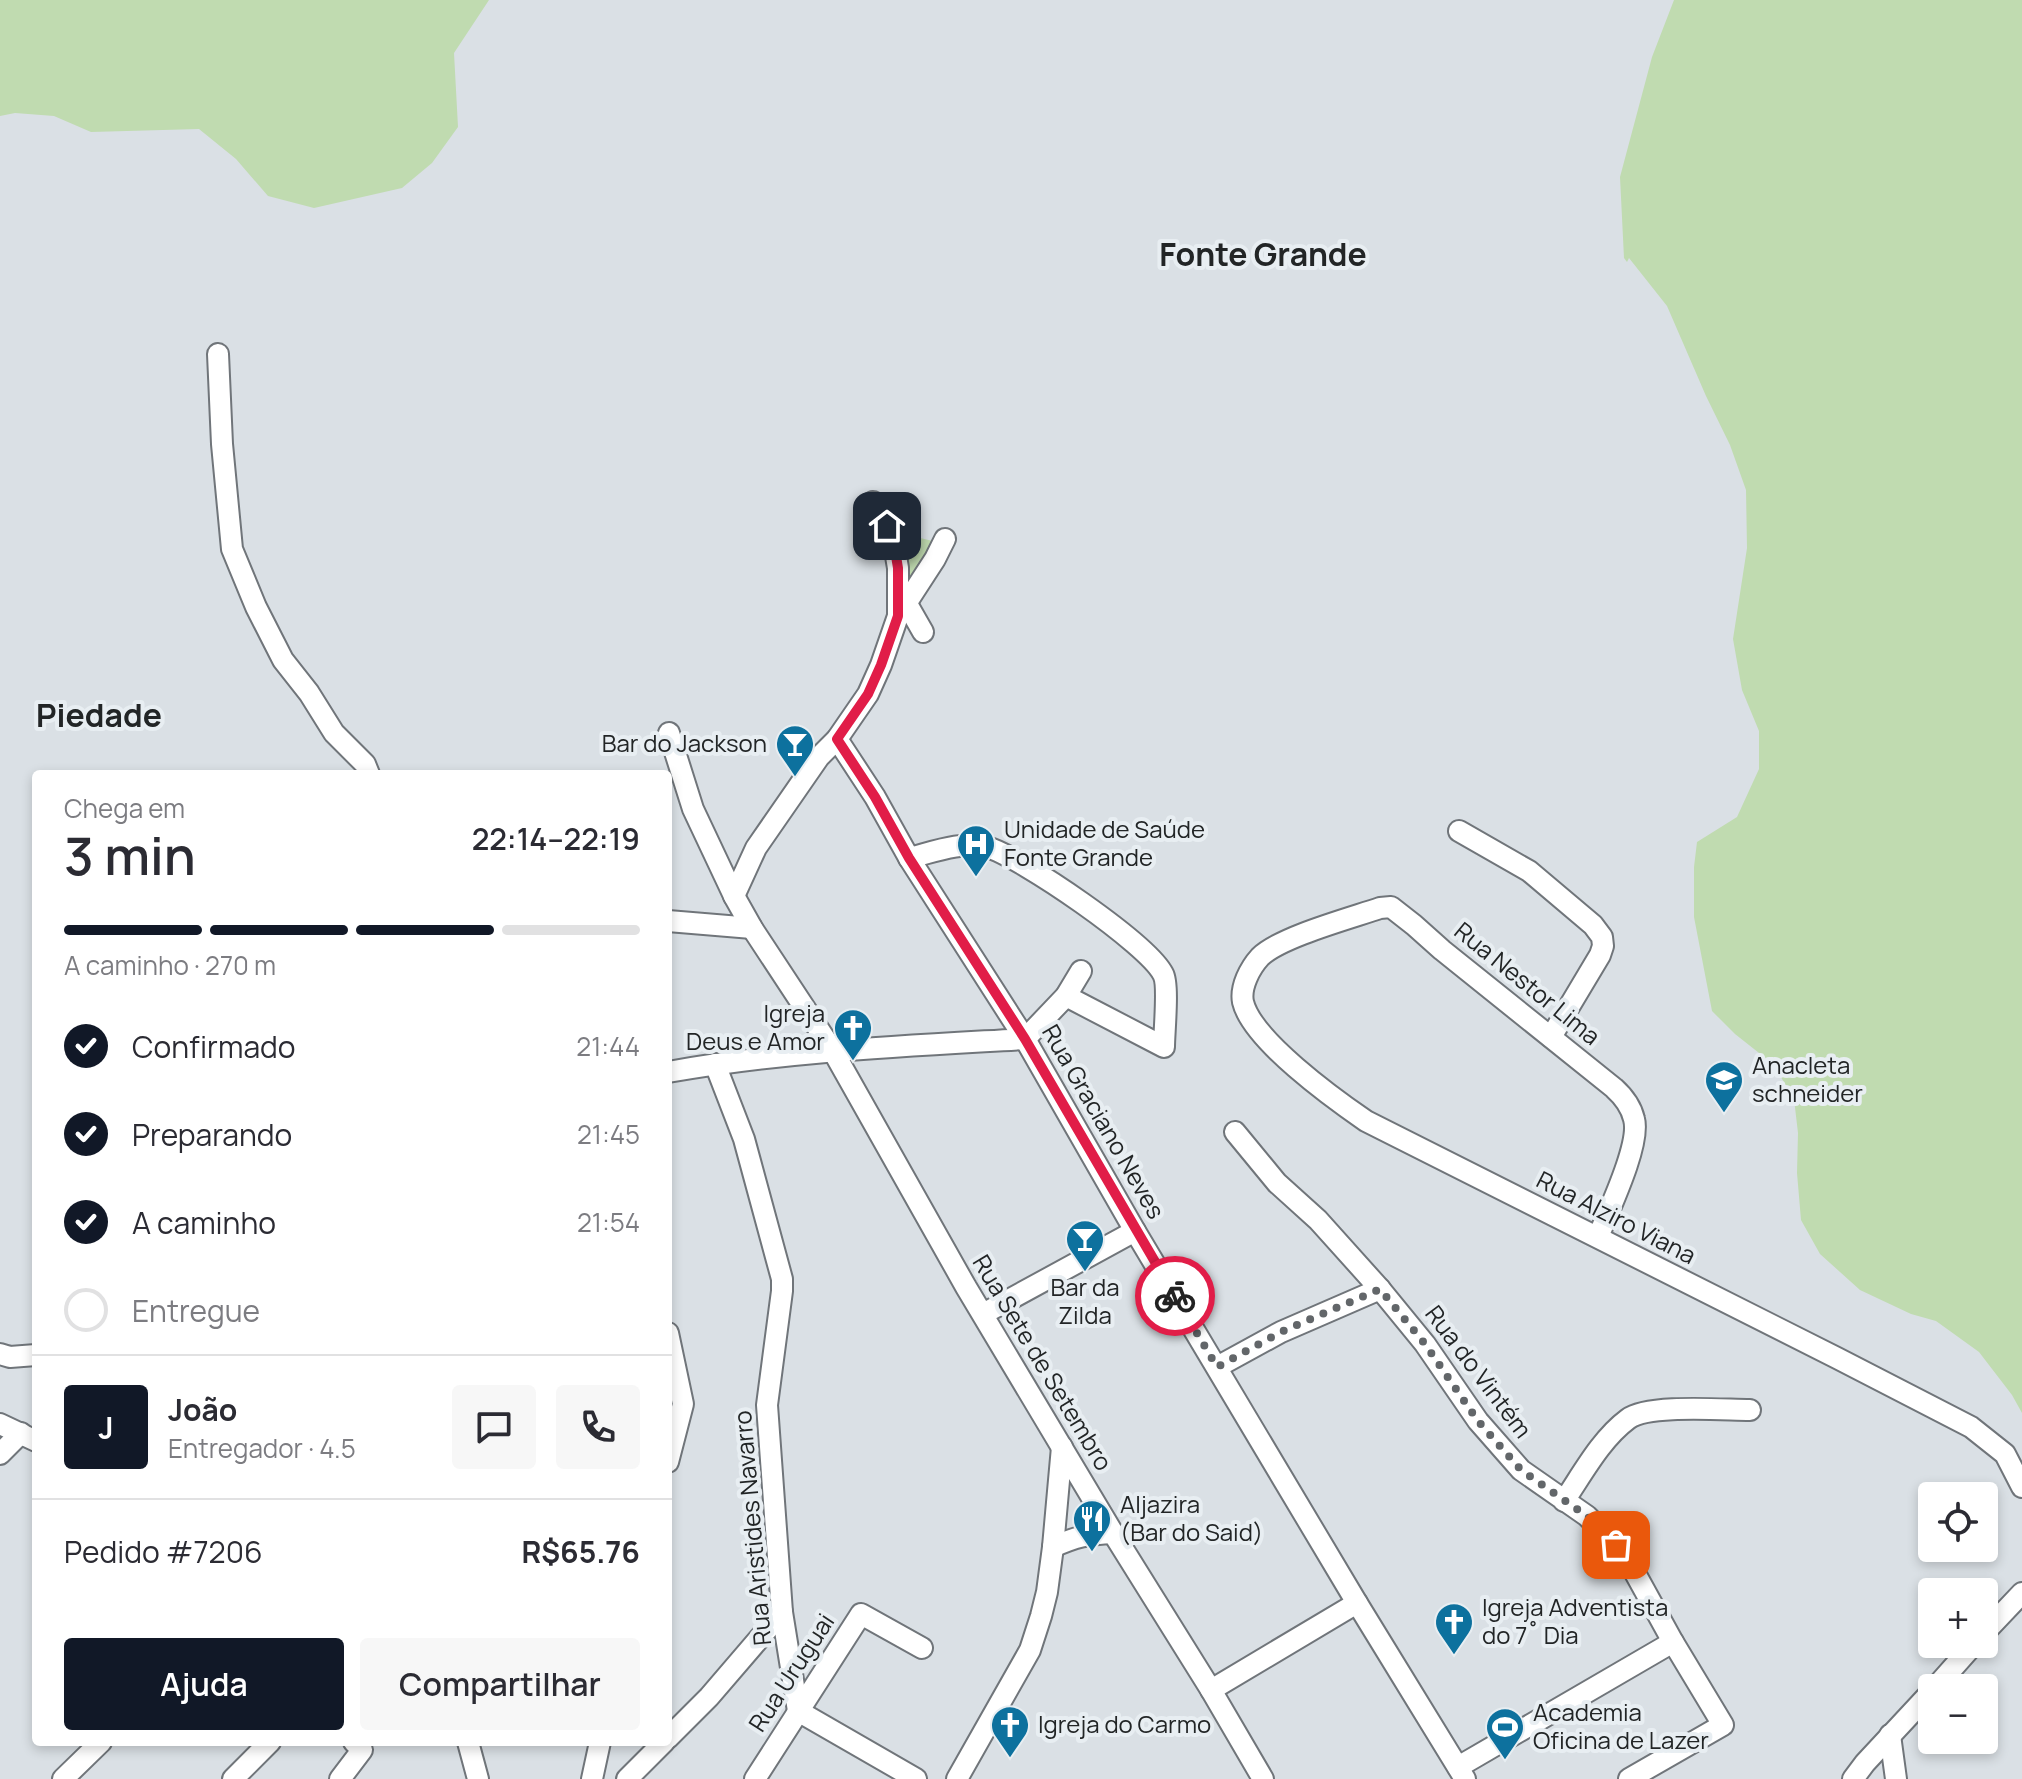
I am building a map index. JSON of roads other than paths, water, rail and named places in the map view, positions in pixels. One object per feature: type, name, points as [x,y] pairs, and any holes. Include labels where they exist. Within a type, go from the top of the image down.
[{"type":"street","points":[[218,354],[221,432],[232,549],[256,607],[283,660],[309,693],[334,733],[367,770]]},
{"type":"street","points":[[873,502],[894,544],[902,610],[923,632]]},
{"type":"street","points":[[734,896],[756,848],[819,757],[837,739],[868,694],[902,610],[945,539]]},
{"type":"street","name":"Rua Sete de Setembro","points":[[669,733],[693,809],[752,928],[833,1051],[983,1314],[1263,1779]]},
{"type":"street","name":"Rua Graciano Neves","points":[[837,739],[1025,1039],[1135,1231],[1461,1773]]},
{"type":"street","points":[[1459,831],[1529,871],[1593,925],[1602,937],[1600,955],[1551,1037]]},
{"type":"street","points":[[909,858],[962,846],[985,847],[1042,876],[1144,950],[1165,976],[1164,1047],[1066,996]]},
{"type":"street","name":"Rua Nestor Lima","points":[[1260,957],[1281,943],[1380,908],[1391,907],[1614,1088],[1627,1101],[1636,1122],[1633,1146],[1598,1237]]},
{"type":"street","points":[[672,921],[752,928]]},
{"type":"street","name":"Rua Alziro Viana","points":[[1260,957],[1246,977],[1242,999],[1251,1021],[1268,1041],[1327,1094],[1366,1121],[1971,1427],[2005,1454],[2022,1486]]},
{"type":"street","points":[[672,1071],[833,1051],[1025,1039],[1066,996],[1081,971]]},
{"type":"street","name":"Rua Aristides Navarro","points":[[715,1064],[744,1139],[782,1279],[767,1405],[782,1612],[798,1711]]},
{"type":"street","name":"Rua do Vintém","points":[[1235,1132],[1277,1183],[1318,1220],[1380,1289],[1425,1344],[1478,1421],[1521,1470],[1587,1516],[1616,1545],[1635,1573],[1723,1725],[1629,1779]]},
{"type":"street","points":[[983,1314],[1135,1231]]},
{"type":"street","points":[[1217,1367],[1281,1332],[1380,1289]]},
{"type":"street","points":[[672,1352],[683,1404],[672,1447]]},
{"type":"street","points":[[0,1354],[10,1357],[32,1355]]},
{"type":"street","points":[[1564,1501],[1605,1441],[1631,1416],[1660,1410],[1750,1410]]},
{"type":"street","points":[[0,1424],[28,1437]]},
{"type":"street","points":[[0,1454],[28,1437]]},
{"type":"street","points":[[957,1779],[1030,1650],[1047,1592],[1062,1447]]},
{"type":"street","points":[[1053,1547],[1076,1537],[1113,1533]]},
{"type":"street","points":[[1998,1618],[2022,1593]]},
{"type":"street","points":[[1211,1690],[1357,1603]]},
{"type":"street","points":[[672,1734],[709,1697],[782,1612]]},
{"type":"street","name":"Rua Uruguai","points":[[755,1779],[861,1614],[922,1648]]},
{"type":"street","points":[[1461,1773],[1673,1642]]},
{"type":"street","points":[[1947,1674],[1961,1658]]},
{"type":"street","points":[[1853,1779],[1918,1705]]},
{"type":"street","points":[[798,1711],[916,1779]]},
{"type":"street","points":[[1890,1735],[1896,1779]]},
{"type":"street","points":[[63,1779],[97,1746]]},
{"type":"street","points":[[233,1779],[266,1746]]},
{"type":"street","points":[[340,1779],[358,1746]]},
{"type":"street","points":[[469,1746],[478,1779]]},
{"type":"street","points":[[592,1779],[599,1746]]},
{"type":"street","points":[[627,1779],[660,1746]]},
{"type":"place","name":"Bar do Jackson","points":[[795,778]]},
{"type":"place","name":"Unidade de Saúde Fonte Grande","points":[[976,878]]},
{"type":"place","name":"Igreja Deus e Amor","points":[[853,1062]]},
{"type":"place","name":"Anacleta schneider","points":[[1724,1114]]},
{"type":"place","name":"Bar da Zilda","points":[[1085,1273]]},
{"type":"place","name":"Aljazira (Bar do Said)","points":[[1092,1553]]},
{"type":"place","name":"Igreja Adventista do 7˚ Dia","points":[[1454,1656]]},
{"type":"place","name":"Igreja do Carmo","points":[[1010,1759]]},
{"type":"place","name":"Academia Oficina de Lazer","points":[[1505,1761]]},
{"type":"district","name":"Fonte Grande","points":[[1263,255]]},
{"type":"district","name":"Piedade","points":[[99,716]]}]
